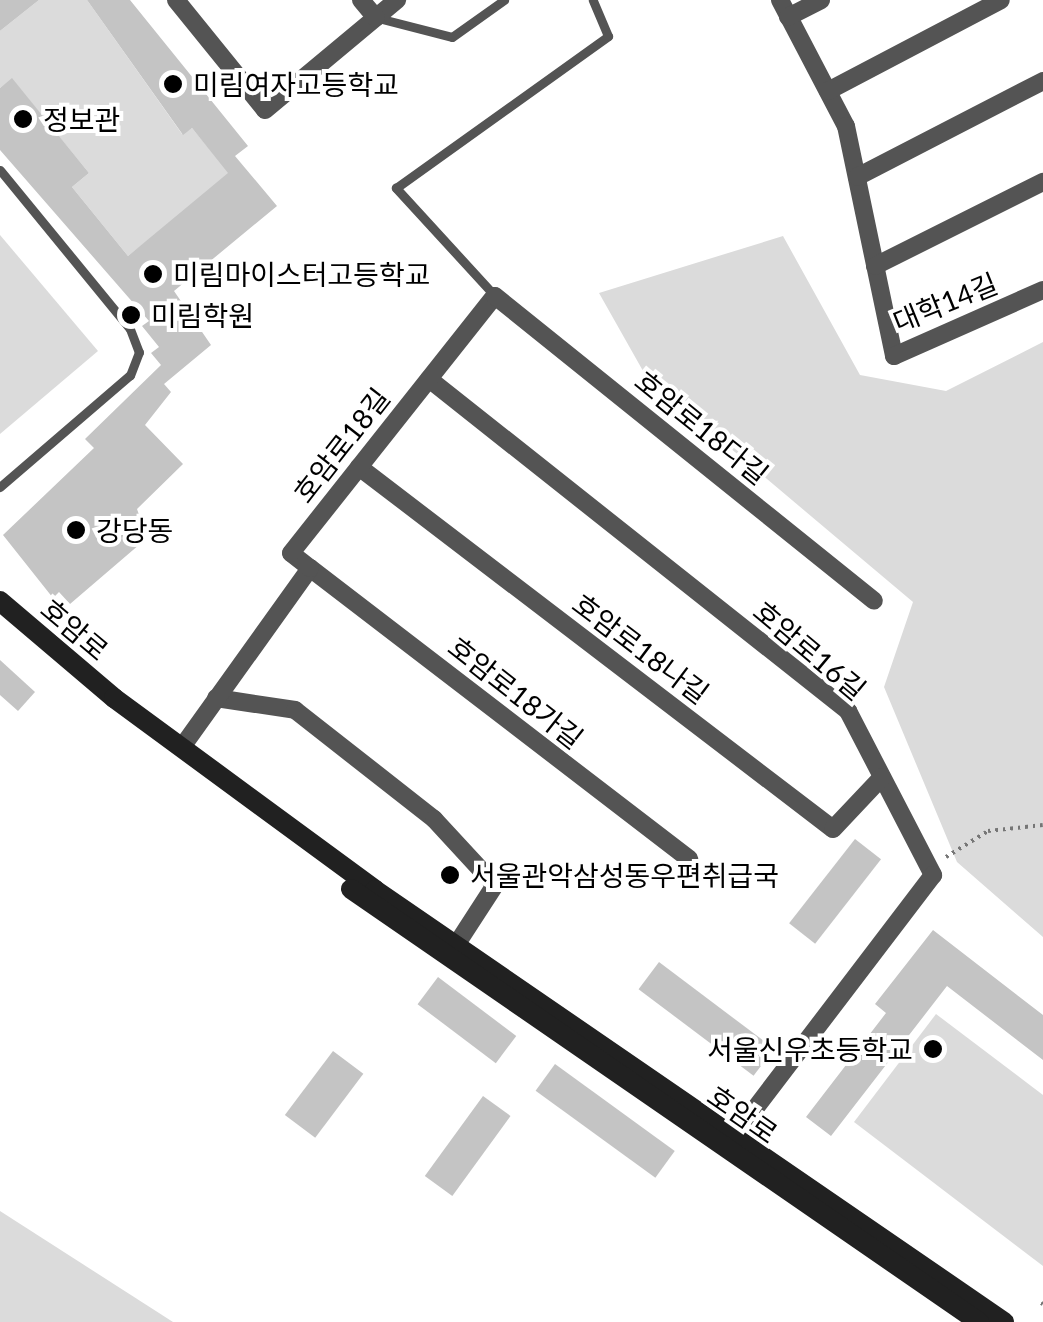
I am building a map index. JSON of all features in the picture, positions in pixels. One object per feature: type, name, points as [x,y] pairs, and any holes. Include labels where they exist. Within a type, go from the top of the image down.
[{"type":"main road","name":"호암로","points":[[0,601],[182,747],[730,1140],[1004,1322]]},
{"type":"main road","points":[[0,613],[108,709],[409,932],[979,1322]]},
{"type":"street","points":[[176,0],[264,110],[397,0]]},
{"type":"street","points":[[361,0],[376,18]]},
{"type":"street","name":"대학14길","points":[[821,0],[784,8],[828,91],[857,176],[894,356],[1043,290]]},
{"type":"street","points":[[828,91],[1001,0]]},
{"type":"street","points":[[857,176],[1043,81]]},
{"type":"street","points":[[875,266],[1043,182]]},
{"type":"street","name":"호암로18길","points":[[310,568],[291,553],[495,296]]},
{"type":"street","name":"호암로18다길","points":[[495,296],[874,601]]},
{"type":"street","name":"호암로16길","points":[[429,379],[848,711],[929,867]]},
{"type":"street","name":"호암로18나길","points":[[359,467],[832,828],[882,778]]},
{"type":"street","points":[[182,747],[310,568]]},
{"type":"street","name":"호암로18가길","points":[[310,568],[689,859]]},
{"type":"street","points":[[216,698],[295,710],[434,819],[495,885],[458,942]]},
{"type":"street","points":[[730,1140],[933,875],[929,867]]},
{"type":"lane","points":[[376,18],[452,37],[504,0]]},
{"type":"lane","points":[[495,296],[396,188],[608,36],[593,0]]},
{"type":"lane","points":[[0,170],[130,329],[139,352],[130,375],[0,486]]},
{"type":"path","points":[[929,867],[988,832],[1043,825]]},
{"type":"shaded area","points":[[39,0],[87,0],[182,134],[192,128],[231,175],[128,256],[72,187],[89,173],[12,79],[0,88],[0,31]]},
{"type":"shaded area","points":[[0,235],[98,351],[0,434]]},
{"type":"shaded area","points":[[783,236],[860,375],[946,391],[1043,342],[1043,937],[957,862],[884,687],[913,602],[647,378],[599,293]]},
{"type":"shaded area","points":[[936,1014],[1043,1095],[1043,1266],[854,1122]]},
{"type":"shaded area","points":[[0,1211],[173,1322],[0,1322]]},
{"type":"building","points":[[0,0],[39,0],[0,31]]},
{"type":"building","points":[[87,0],[130,0],[248,146],[235,156],[277,206],[174,291],[211,345],[164,384],[171,392],[145,425],[183,464],[137,509],[147,538],[70,604],[59,592],[53,598],[3,535],[94,448],[85,439],[161,365],[151,353],[159,347],[142,326],[149,321],[0,150],[0,88],[12,78],[89,173],[72,187],[128,256],[228,173],[192,128],[183,135]]},
{"type":"building","points":[[0,660],[35,692],[18,711],[0,695]]},
{"type":"building","points":[[855,839],[881,859],[815,944],[789,923]]},
{"type":"building","points":[[933,930],[1043,1015],[1043,1060],[947,986],[831,1136],[806,1117],[886,1013],[875,1004]]},
{"type":"building","points":[[659,962],[774,1049],[754,1076],[639,989]]},
{"type":"building","points":[[438,977],[516,1036],[496,1063],[418,1004]]},
{"type":"building","points":[[333,1051],[363,1074],[315,1138],[285,1115]]},
{"type":"building","points":[[555,1064],[675,1151],[655,1178],[536,1091]]},
{"type":"building","points":[[483,1096],[511,1116],[452,1196],[425,1176]]},
{"type":"place","name":"미림여자고등학교","points":[[173,84]]},
{"type":"place","name":"정보관","points":[[23,119]]},
{"type":"place","name":"미림마이스터고등학교","points":[[153,274]]},
{"type":"place","name":"미림학원","points":[[131,315]]},
{"type":"place","name":"강당동","points":[[76,530]]},
{"type":"place","name":"서울관악삼성동우편취급국","points":[[450,875]]},
{"type":"place","name":"서울신우초등학교","points":[[933,1049]]}]
